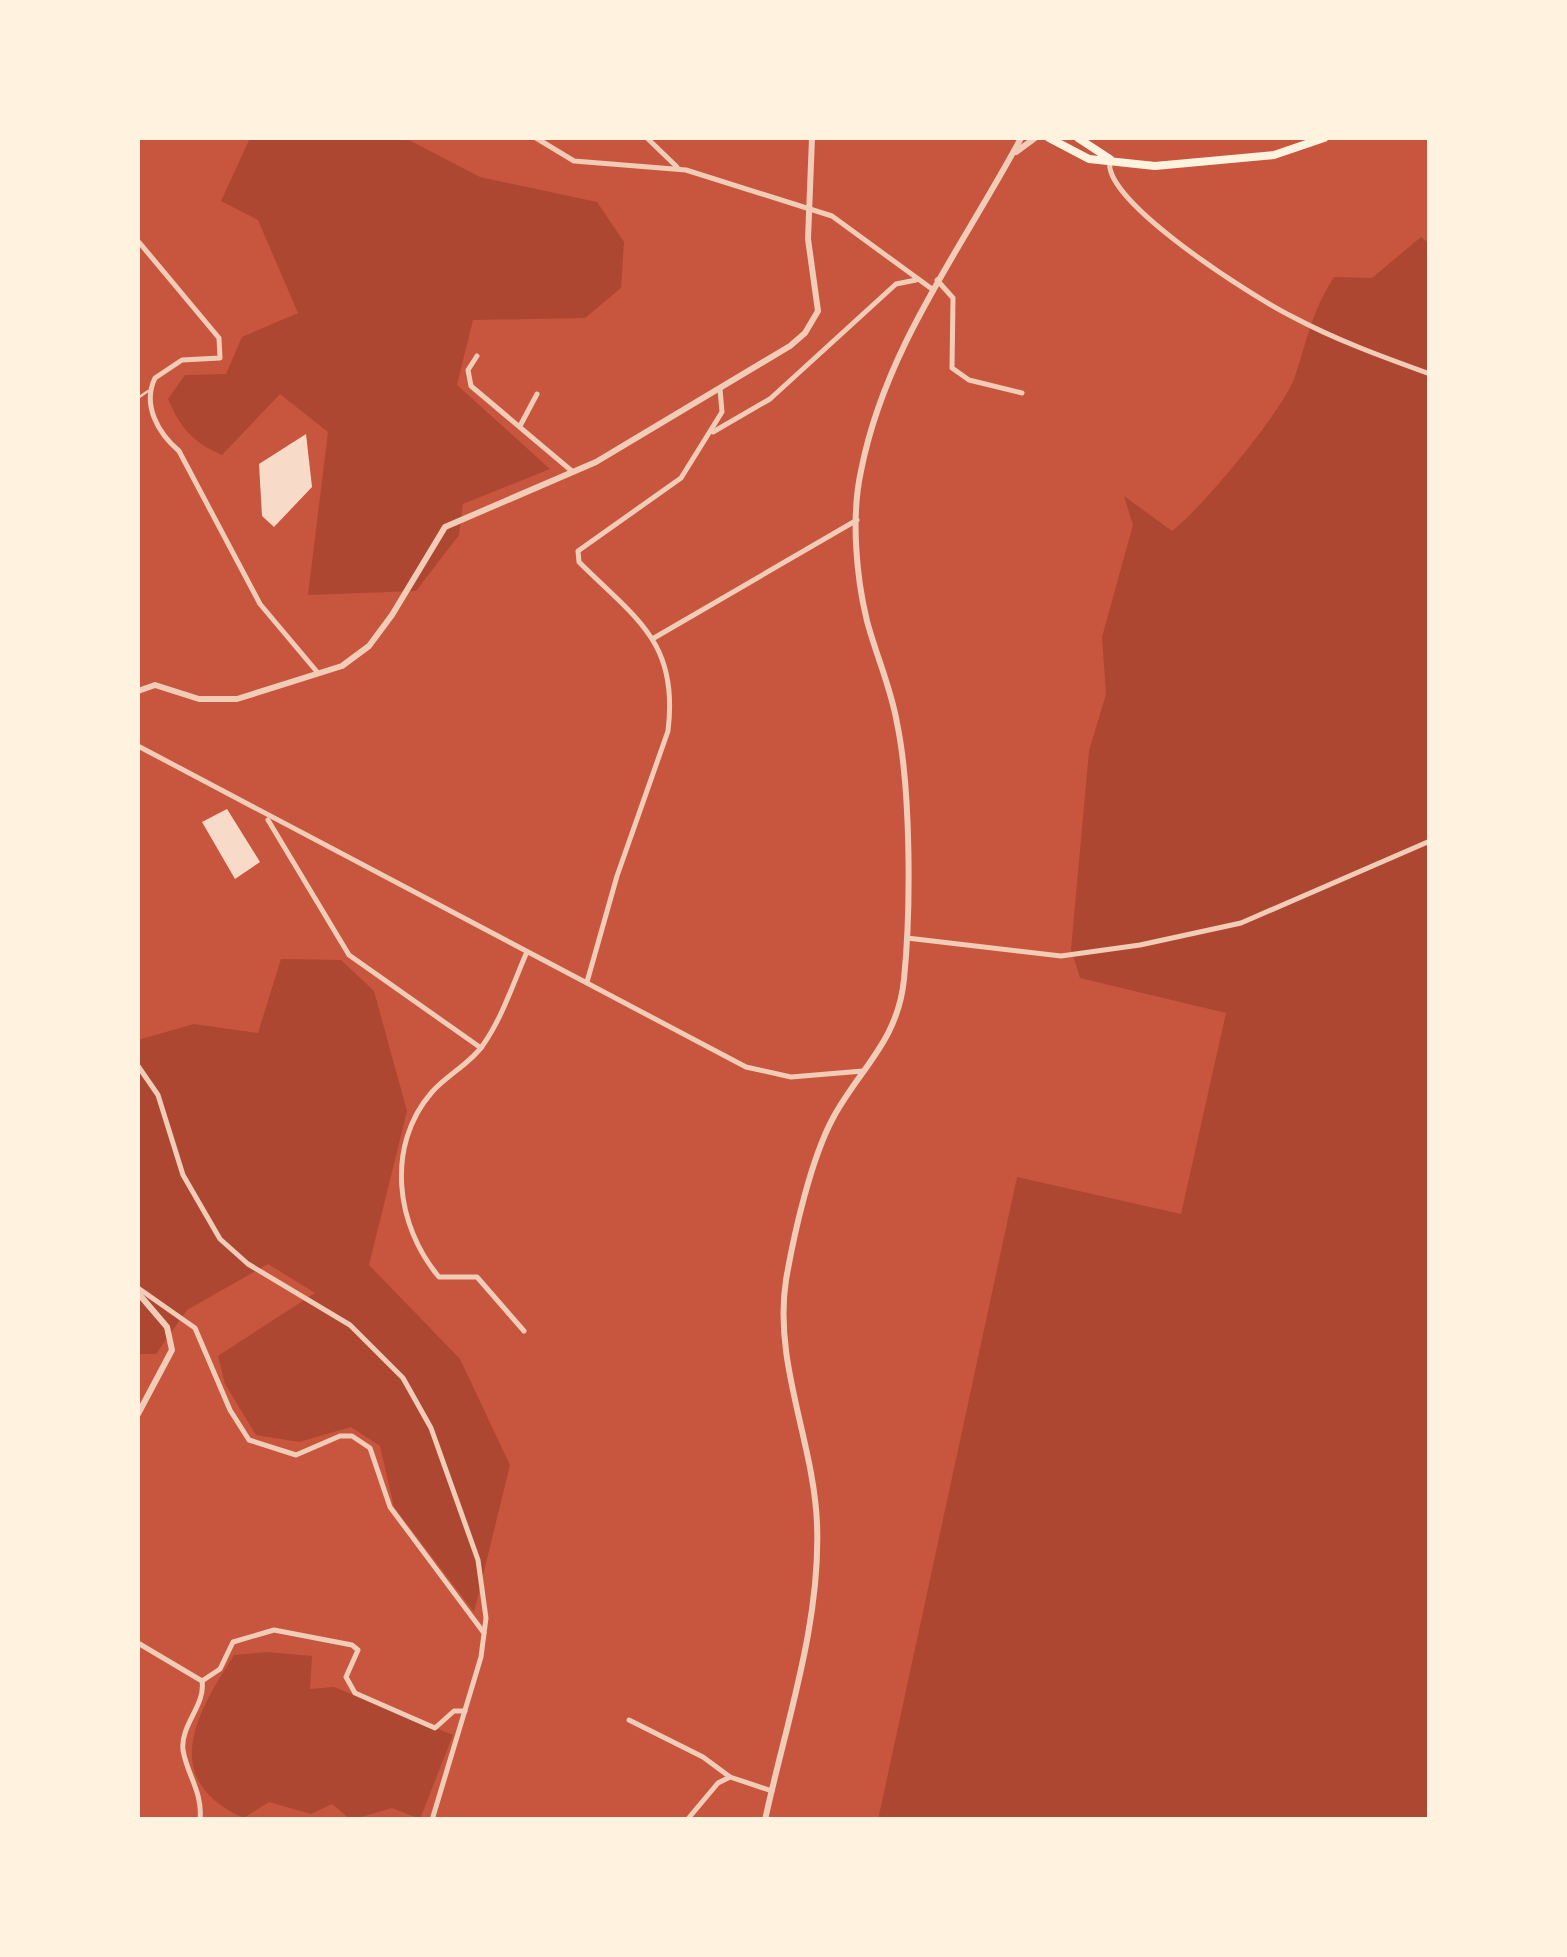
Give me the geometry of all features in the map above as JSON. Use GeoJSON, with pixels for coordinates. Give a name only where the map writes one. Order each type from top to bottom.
{"type":"FeatureCollection","features":[{"type":"Feature","properties":{"kind":"highway"},"geometry":{"type":"LineString","coordinates":[[1050,138],[1090,159],[1155,166],[1274,155],[1324,138]]}},
{"type":"Feature","properties":{"kind":"highway"},"geometry":{"type":"LineString","coordinates":[[1078,138],[1110,159]]}},
{"type":"Feature","properties":{"kind":"street"},"geometry":{"type":"LineString","coordinates":[[536,138],[574,161],[680,169],[809,210],[848,226],[932,289]]}},
{"type":"Feature","properties":{"kind":"street"},"geometry":{"type":"LineString","coordinates":[[646,138],[680,169]]}},
{"type":"Feature","properties":{"kind":"street"},"geometry":{"type":"LineString","coordinates":[[138,691],[155,685],[199,699],[237,698],[342,666],[369,646],[445,527],[573,472],[790,346],[812,323],[818,300],[810,260],[812,138]]}},
{"type":"Feature","properties":{"kind":"street"},"geometry":{"type":"LineString","coordinates":[[765,1820],[818,1579],[817,1518],[784,1333],[786,1277],[822,1141],[834,1115],[893,1030],[904,984],[903,762],[897,720],[866,616],[856,520],[861,470],[907,336],[1021,138]]}},
{"type":"Feature","properties":{"kind":"street"},"geometry":{"type":"LineString","coordinates":[[1011,156],[1036,138]]}},
{"type":"Feature","properties":{"kind":"street"},"geometry":{"type":"LineString","coordinates":[[1110,159],[1108,171],[1122,195],[1181,245],[1290,316],[1430,374]]}},
{"type":"Feature","properties":{"kind":"street"},"geometry":{"type":"LineString","coordinates":[[138,242],[219,338],[220,358],[182,360],[168,366],[149,390],[149,406],[260,604],[318,674]]}},
{"type":"Feature","properties":{"kind":"street"},"geometry":{"type":"LineString","coordinates":[[710,433],[770,399],[896,284],[916,280]]}},
{"type":"Feature","properties":{"kind":"street"},"geometry":{"type":"LineString","coordinates":[[937,280],[953,298],[952,368],[969,380],[1022,393]]}},
{"type":"Feature","properties":{"kind":"street"},"geometry":{"type":"LineString","coordinates":[[478,356],[468,370],[471,386],[573,472]]}},
{"type":"Feature","properties":{"kind":"street"},"geometry":{"type":"LineString","coordinates":[[587,982],[617,876],[668,731],[672,706],[662,648],[580,562],[578,551],[681,478],[722,412],[720,389]]}},
{"type":"Feature","properties":{"kind":"street"},"geometry":{"type":"LineString","coordinates":[[520,426],[537,394]]}},
{"type":"Feature","properties":{"kind":"street"},"geometry":{"type":"LineString","coordinates":[[654,638],[856,520]]}},
{"type":"Feature","properties":{"kind":"street"},"geometry":{"type":"LineString","coordinates":[[138,746],[526,954],[762,1073],[790,1077],[866,1072]]}},
{"type":"Feature","properties":{"kind":"street"},"geometry":{"type":"LineString","coordinates":[[267,817],[349,955],[482,1048]]}},
{"type":"Feature","properties":{"kind":"street"},"geometry":{"type":"LineString","coordinates":[[906,938],[1061,956],[1140,945],[1241,923],[1430,841]]}},
{"type":"Feature","properties":{"kind":"street"},"geometry":{"type":"LineString","coordinates":[[524,1330],[477,1277],[439,1277],[413,1242],[404,1219],[402,1169],[418,1113],[430,1094],[482,1048],[526,954]]}},
{"type":"Feature","properties":{"kind":"street"},"geometry":{"type":"LineString","coordinates":[[138,1066],[158,1096],[182,1175],[220,1240],[248,1264],[350,1324],[403,1378],[431,1428],[478,1560],[484,1632],[432,1820]]}},
{"type":"Feature","properties":{"kind":"street"},"geometry":{"type":"LineString","coordinates":[[138,1290],[195,1328],[220,1390],[249,1440],[296,1455],[340,1436],[352,1436],[370,1448],[390,1506],[484,1632]]}},
{"type":"Feature","properties":{"kind":"street"},"geometry":{"type":"LineString","coordinates":[[138,1290],[168,1327],[172,1350],[138,1414]]}},
{"type":"Feature","properties":{"kind":"street"},"geometry":{"type":"LineString","coordinates":[[202,1682],[220,1669],[233,1642],[274,1630],[352,1646],[358,1650],[346,1678],[355,1693],[435,1728],[454,1711],[465,1711]]}},
{"type":"Feature","properties":{"kind":"street"},"geometry":{"type":"LineString","coordinates":[[138,1643],[202,1682],[204,1692],[186,1730],[184,1750],[202,1805],[200,1820]]}},
{"type":"Feature","properties":{"kind":"street"},"geometry":{"type":"LineString","coordinates":[[629,1720],[704,1757],[730,1778],[772,1790]]}},
{"type":"Feature","properties":{"kind":"street"},"geometry":{"type":"LineString","coordinates":[[686,1820],[718,1783],[730,1778]]}},
{"type":"Feature","properties":{"kind":"lane"},"geometry":{"type":"LineString","coordinates":[[138,398],[149,390]]}},
{"type":"Feature","properties":{"kind":"shaded area"},"geometry":{"type":"Polygon","coordinates":[[[250,138],[405,138],[480,177],[597,202],[624,242],[621,288],[585,318],[473,320],[457,385],[550,469],[463,504],[459,535],[416,591],[308,595],[328,432],[280,394],[222,455],[188,433],[168,399],[185,375],[226,374],[242,337],[298,313],[258,220],[221,201],[250,138]]]}},
{"type":"Feature","properties":{"kind":"shaded area"},"geometry":{"type":"Polygon","coordinates":[[[1421,237],[1430,244],[1429,1819],[878,1820],[1017,1177],[1181,1214],[1226,1013],[1080,978],[1071,949],[1089,751],[1106,694],[1102,637],[1133,525],[1124,496],[1172,531],[1202,502],[1274,414],[1294,379],[1314,315],[1334,277],[1372,278],[1421,237]]]}},
{"type":"Feature","properties":{"kind":"shaded area"},"geometry":{"type":"Polygon","coordinates":[[[281,959],[341,960],[374,991],[407,1111],[369,1265],[460,1359],[510,1465],[474,1612],[394,1507],[380,1446],[351,1427],[299,1442],[256,1435],[225,1384],[218,1356],[315,1293],[268,1264],[187,1310],[156,1354],[138,1354],[138,1040],[194,1024],[258,1033],[281,959]]]}},
{"type":"Feature","properties":{"kind":"shaded area"},"geometry":{"type":"Polygon","coordinates":[[[267,1652],[312,1656],[310,1689],[334,1687],[453,1735],[420,1819],[392,1808],[351,1820],[332,1804],[311,1814],[269,1802],[244,1818],[217,1803],[201,1785],[193,1765],[198,1722],[234,1655],[267,1652]]]}},
{"type":"Feature","properties":{"kind":"building"},"geometry":{"type":"Polygon","coordinates":[[[306,434],[312,487],[274,527],[262,516],[259,464],[306,434]]]}},
{"type":"Feature","properties":{"kind":"building"},"geometry":{"type":"Polygon","coordinates":[[[227,809],[260,862],[235,879],[202,822],[227,809]]]}}]}
